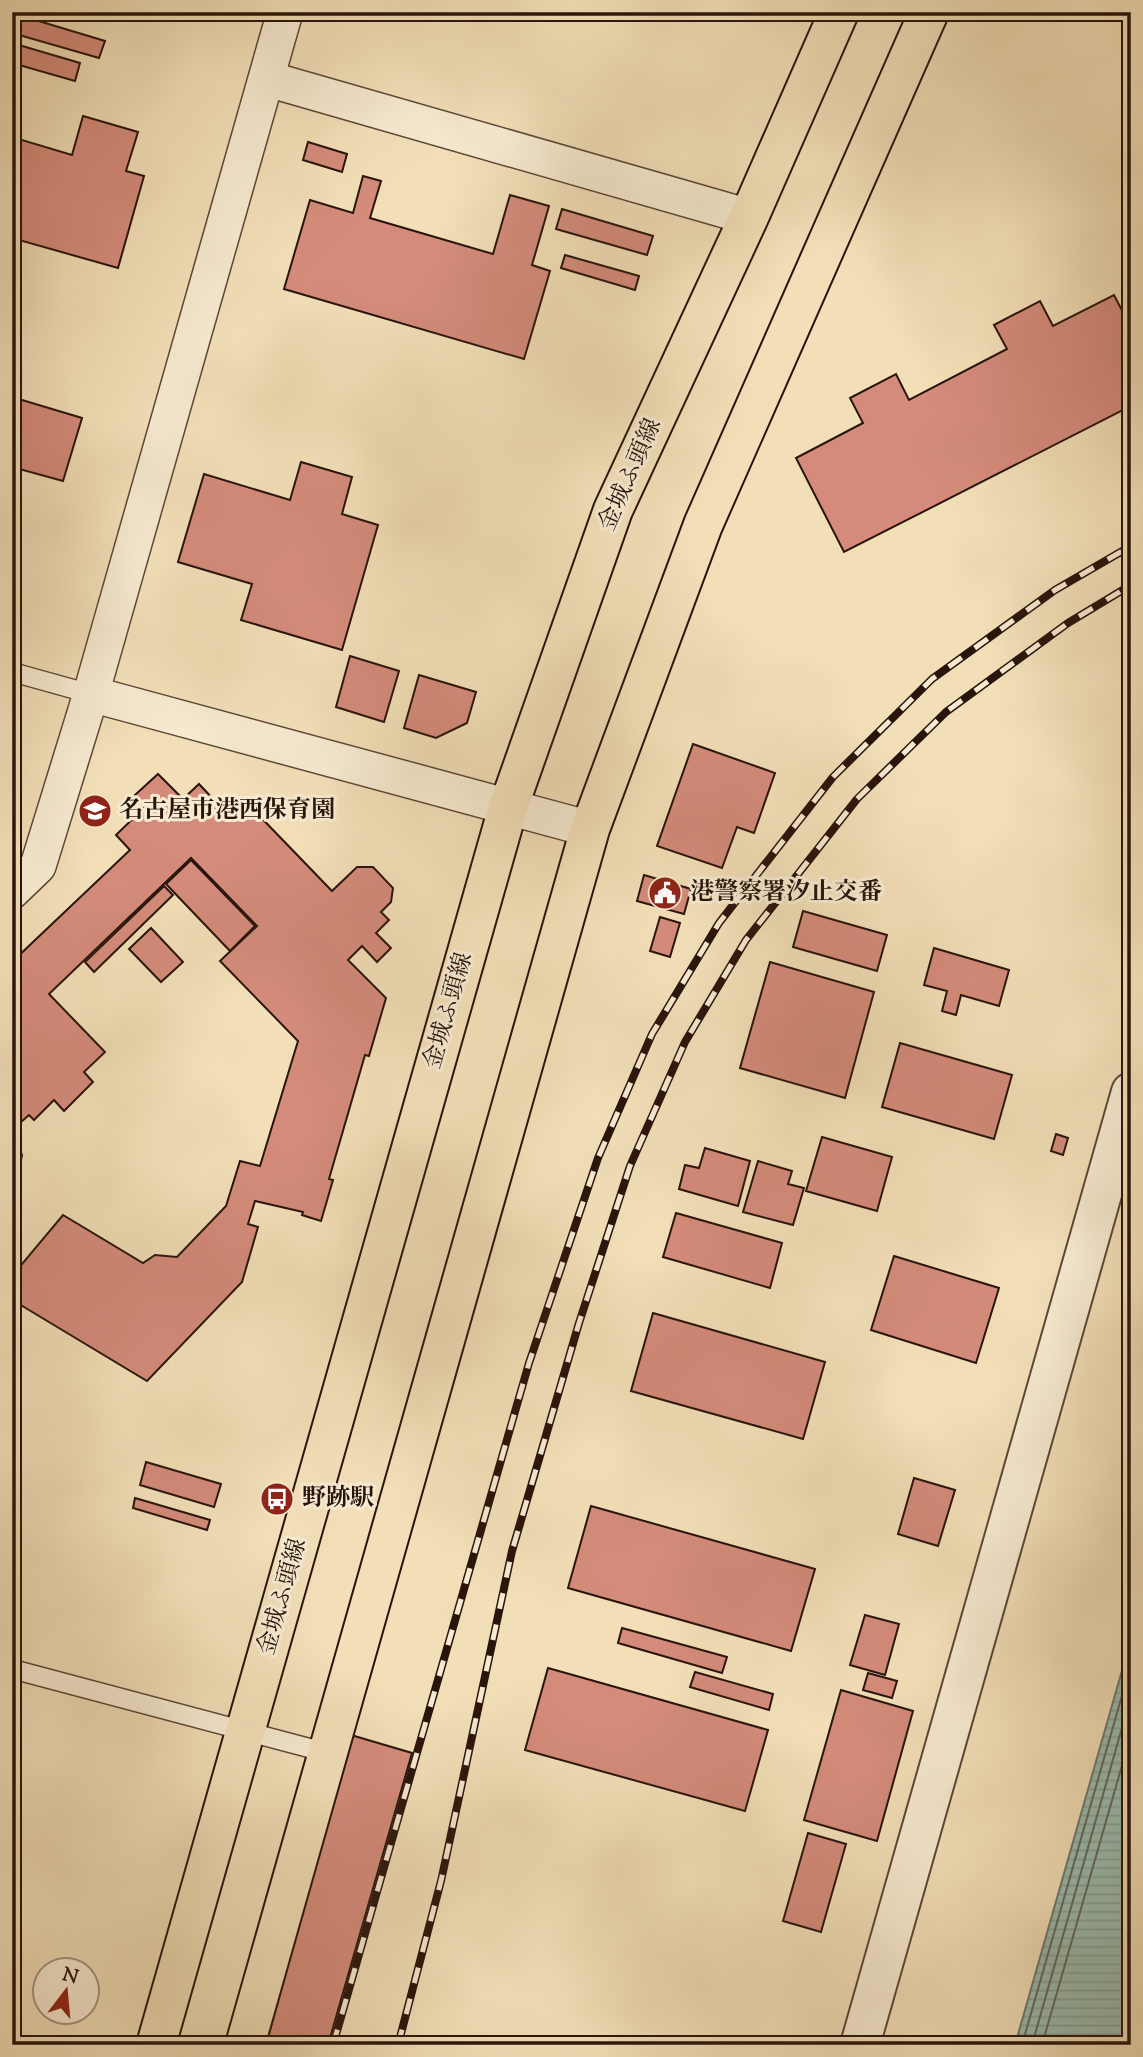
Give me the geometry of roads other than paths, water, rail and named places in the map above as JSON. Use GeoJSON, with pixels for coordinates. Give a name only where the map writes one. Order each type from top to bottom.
{"type":"FeatureCollection","features":[{"type":"Feature","properties":{"kind":"main road","name":"金城ふ頭線"},"geometry":{"type":"LineString","coordinates":[[156,2045],[508,808],[613,510],[749,217],[839,12]]}},
{"type":"Feature","properties":{"kind":"main road"},"geometry":{"type":"LineString","coordinates":[[244,2045],[590,829],[703,525],[929,12]]}},
{"type":"Feature","properties":{"kind":"street"},"geometry":{"type":"LineString","coordinates":[[12,891],[38,866],[268,79],[285,12]]}},
{"type":"Feature","properties":{"kind":"street"},"geometry":{"type":"LineString","coordinates":[[268,79],[749,217]]}},
{"type":"Feature","properties":{"kind":"street"},"geometry":{"type":"LineString","coordinates":[[90,694],[590,829]]}},
{"type":"Feature","properties":{"kind":"street"},"geometry":{"type":"LineString","coordinates":[[860,2045],[1131,1092]]}},
{"type":"Feature","properties":{"kind":"lane"},"geometry":{"type":"LineString","coordinates":[[12,672],[90,694]]}},
{"type":"Feature","properties":{"kind":"lane"},"geometry":{"type":"LineString","coordinates":[[12,1669],[328,1753]]}},
{"type":"Feature","properties":{"kind":"water"},"geometry":{"type":"Polygon","coordinates":[[[1131,1639],[1131,2045],[1015,2045],[1131,1639]]]}},
{"type":"Feature","properties":{"kind":"railway"},"geometry":{"type":"LineString","coordinates":[[333,2045],[529,1363],[598,1158],[652,1034],[719,923],[833,777],[932,679],[1055,590],[1131,546]]}},
{"type":"Feature","properties":{"kind":"railway"},"geometry":{"type":"LineString","coordinates":[[398,2045],[441,1881],[512,1551],[579,1323],[630,1166],[685,1042],[746,940],[857,799],[946,712],[1068,623],[1131,585]]}},
{"type":"Feature","properties":{"kind":"place","name":"名古屋市港西保育園"},"geometry":{"type":"Point","coordinates":[95,811]}},
{"type":"Feature","properties":{"kind":"place","name":"港警察署汐止交番"},"geometry":{"type":"Point","coordinates":[665,893]}},
{"type":"Feature","properties":{"kind":"place","name":"野跡駅"},"geometry":{"type":"Point","coordinates":[277,1499]}}]}
